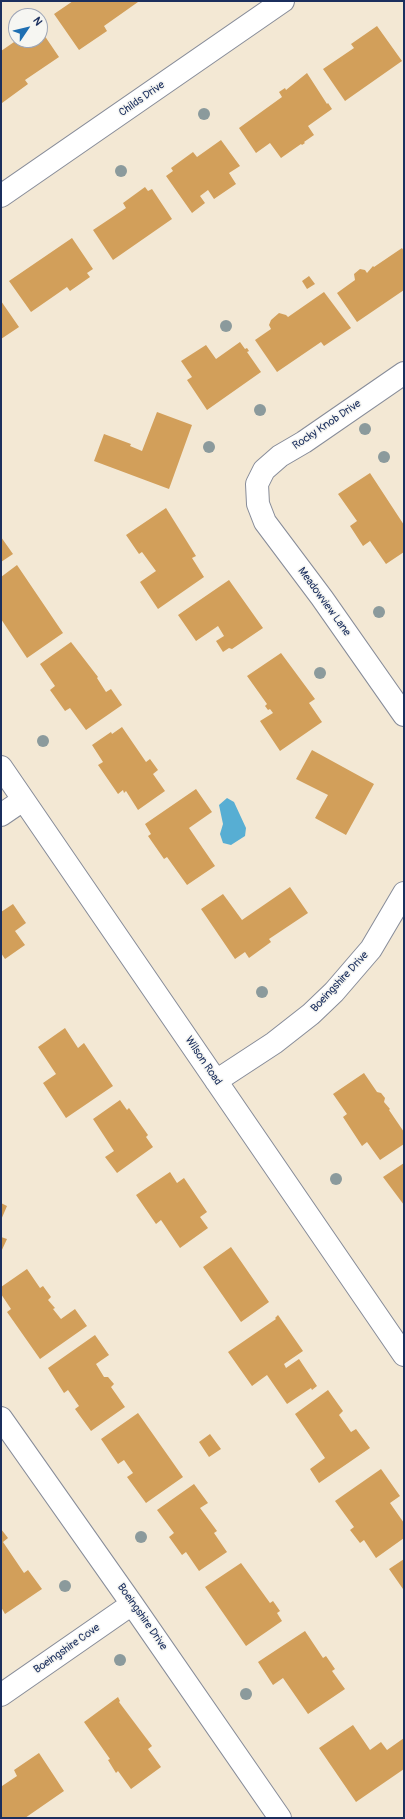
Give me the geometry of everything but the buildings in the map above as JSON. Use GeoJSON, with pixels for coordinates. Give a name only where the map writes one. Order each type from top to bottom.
{"type":"FeatureCollection","features":[{"type":"Feature","properties":{"kind":"street","name":"Childs Drive"},"geometry":{"type":"LineString","coordinates":[[1,196],[283,1]]}},
{"type":"Feature","properties":{"kind":"street","name":"Rocky Knob Drive"},"geometry":{"type":"LineString","coordinates":[[257,484],[264,470],[280,456],[304,442],[404,373]]}},
{"type":"Feature","properties":{"kind":"street","name":"Meadowview Lane"},"geometry":{"type":"LineString","coordinates":[[257,484],[258,504],[265,522],[322,598],[404,715]]}},
{"type":"Feature","properties":{"kind":"street","name":"Wilson Road"},"geometry":{"type":"LineString","coordinates":[[1,768],[404,1355]]}},
{"type":"Feature","properties":{"kind":"street"},"geometry":{"type":"LineString","coordinates":[[1,815],[23,800]]}},
{"type":"Feature","properties":{"kind":"street","name":"Boeingshire Drive"},"geometry":{"type":"LineString","coordinates":[[216,1081],[274,1043],[311,1014],[334,992],[371,948],[404,893]]}},
{"type":"Feature","properties":{"kind":"street","name":"Boeingshire Drive"},"geometry":{"type":"LineString","coordinates":[[1,1418],[280,1818]]}},
{"type":"Feature","properties":{"kind":"street","name":"Boeingshire Cove"},"geometry":{"type":"LineString","coordinates":[[1,1695],[132,1604]]}},
{"type":"Feature","properties":{"kind":"water"},"geometry":{"type":"Polygon","coordinates":[[[227,798],[234,802],[246,828],[245,836],[231,845],[223,843],[220,834],[223,824],[219,805],[227,798]]]}}]}
